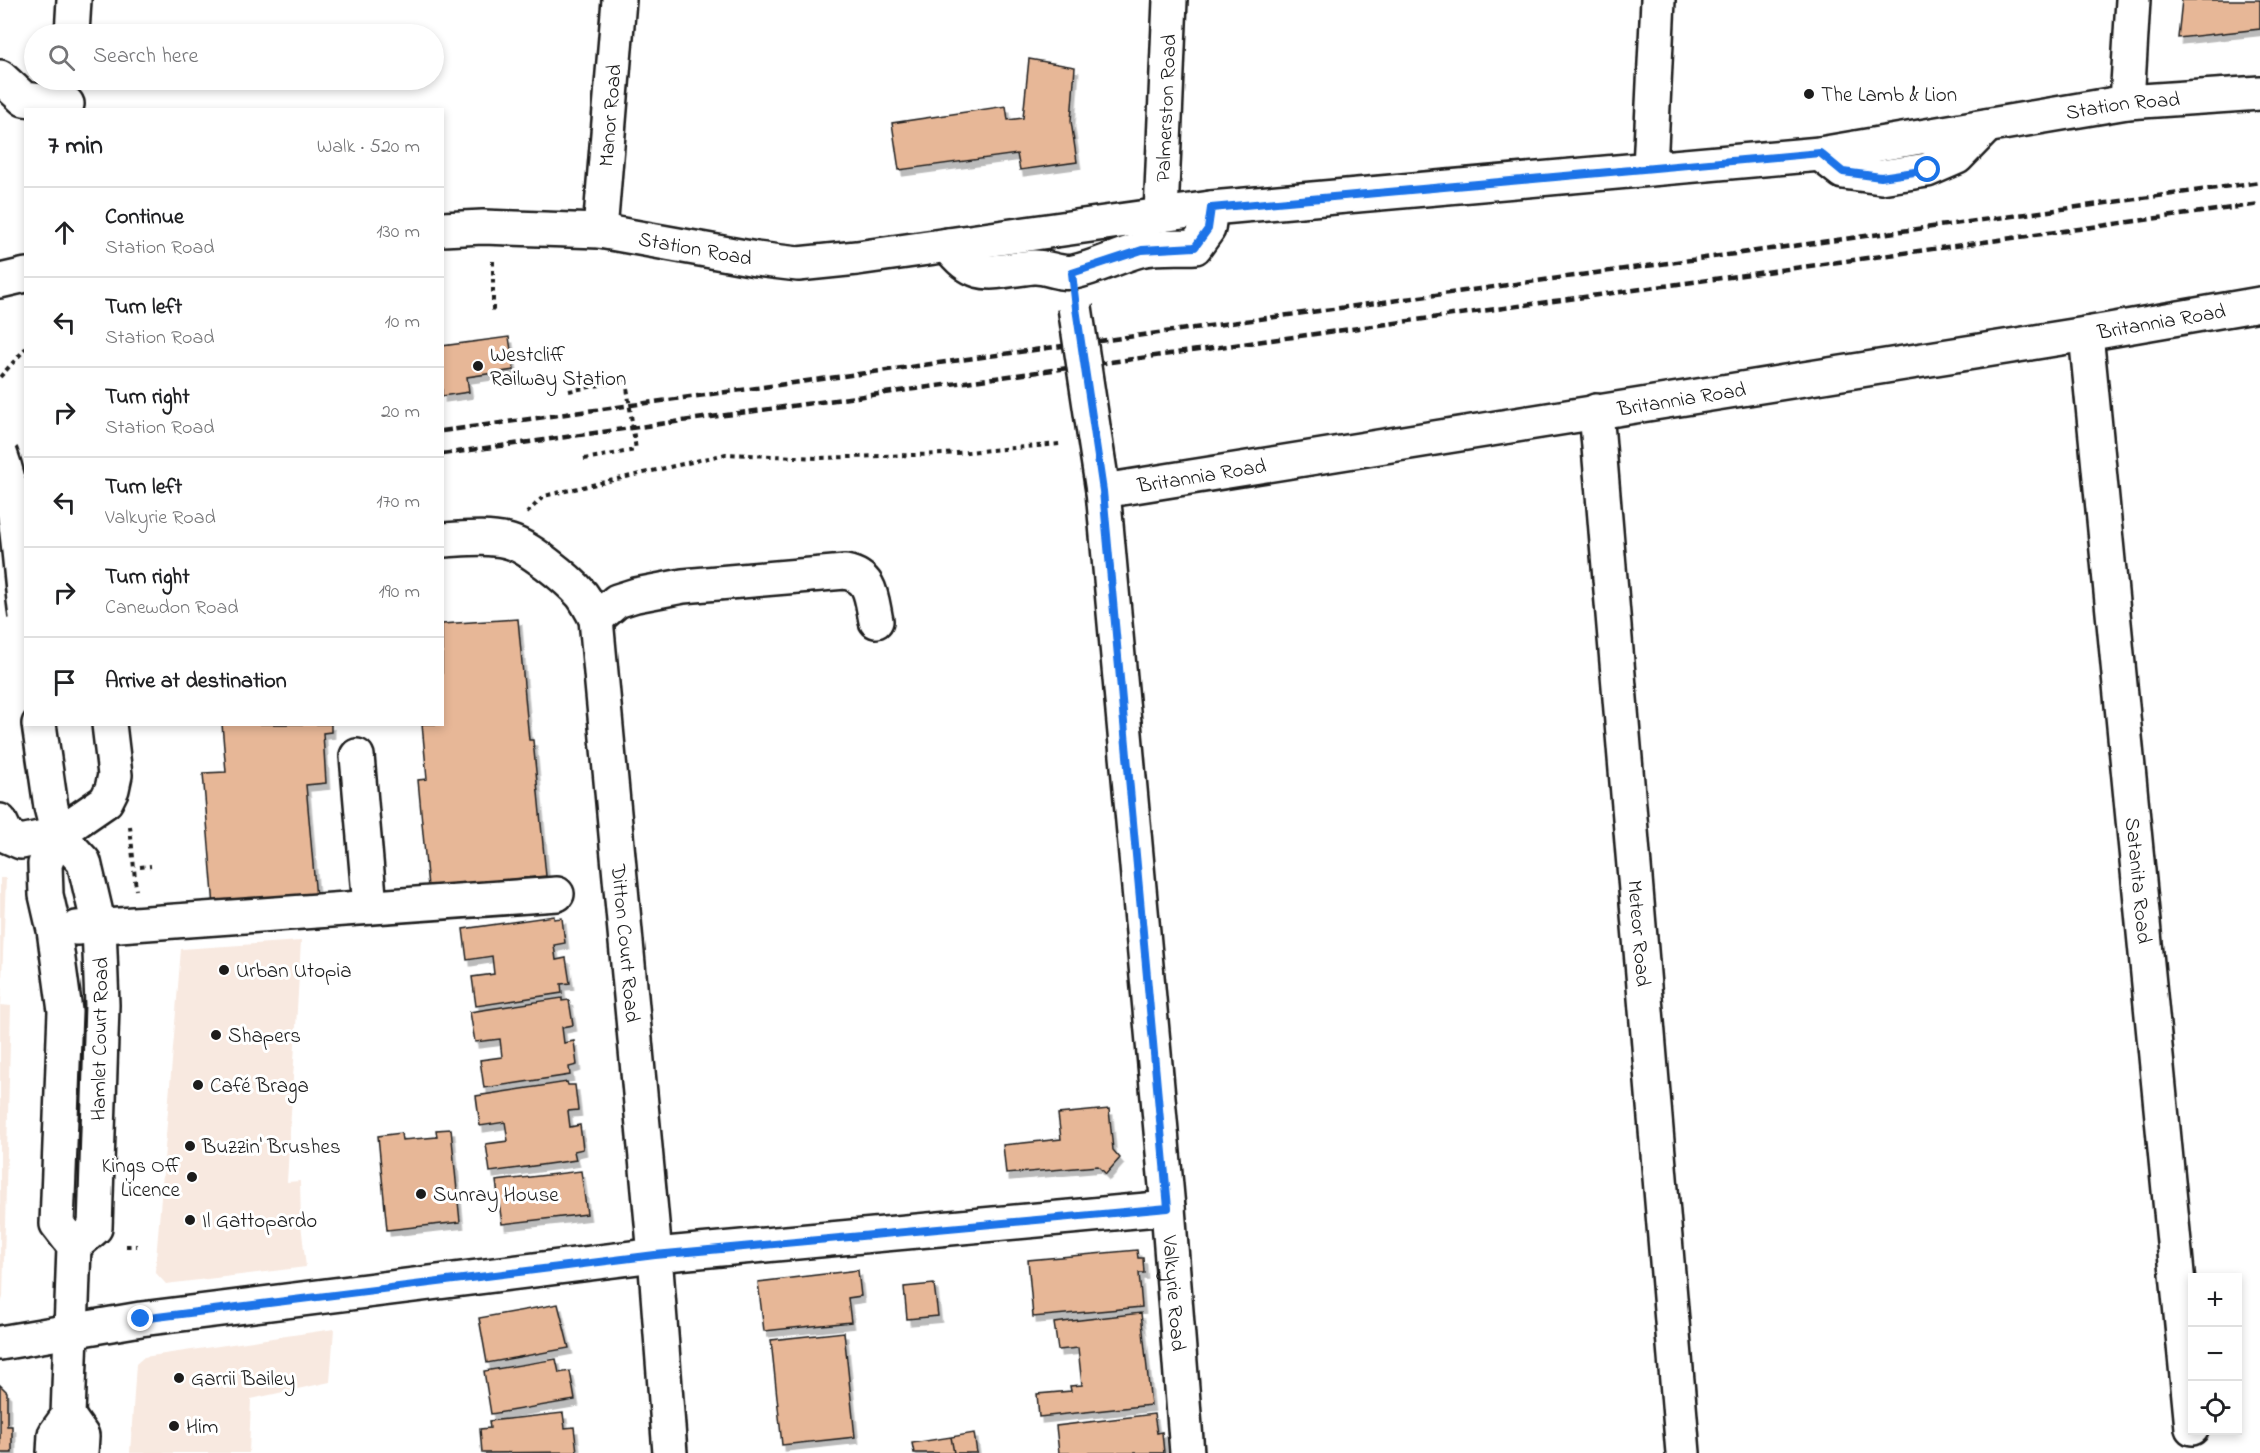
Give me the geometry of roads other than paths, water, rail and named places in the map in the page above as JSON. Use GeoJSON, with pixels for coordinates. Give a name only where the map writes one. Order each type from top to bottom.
{"type":"FeatureCollection","features":[{"type":"Feature","properties":{"kind":"street"},"geometry":{"type":"LineString","coordinates":[[73,24],[74,0]]}},
{"type":"Feature","properties":{"kind":"street","name":"Manor Road"},"geometry":{"type":"LineString","coordinates":[[600,231],[619,0]]}},
{"type":"Feature","properties":{"kind":"street","name":"Palmerston Road"},"geometry":{"type":"LineString","coordinates":[[1161,214],[1170,0]]}},
{"type":"Feature","properties":{"kind":"street"},"geometry":{"type":"LineString","coordinates":[[1650,168],[1658,0]]}},
{"type":"Feature","properties":{"kind":"street"},"geometry":{"type":"LineString","coordinates":[[2127,102],[2133,0]]}},
{"type":"Feature","properties":{"kind":"street"},"geometry":{"type":"LineString","coordinates":[[0,76],[24,99],[67,98]]}},
{"type":"Feature","properties":{"kind":"street","name":"Station Road"},"geometry":{"type":"LineString","coordinates":[[444,229],[493,227],[600,231],[745,258],[798,264],[1211,208],[1820,153],[2127,102],[2260,93]]}},
{"type":"Feature","properties":{"kind":"street"},"geometry":{"type":"LineString","coordinates":[[948,245],[959,261],[982,272],[1010,271],[1036,266],[1056,272],[1072,273],[1142,250],[1195,247],[1208,229],[1211,208]]}},
{"type":"Feature","properties":{"kind":"street","name":"Valkyrie Road"},"geometry":{"type":"LineString","coordinates":[[1072,273],[1103,491],[1168,1208],[1187,1453]]}},
{"type":"Feature","properties":{"kind":"street"},"geometry":{"type":"LineString","coordinates":[[0,281],[24,275]]}},
{"type":"Feature","properties":{"kind":"street","name":"Britannia Road"},"geometry":{"type":"LineString","coordinates":[[1103,491],[2086,334],[2260,304]]}},
{"type":"Feature","properties":{"kind":"street","name":"Satanita Road"},"geometry":{"type":"LineString","coordinates":[[2086,334],[2188,1381]]}},
{"type":"Feature","properties":{"kind":"street","name":"Meteor Road"},"geometry":{"type":"LineString","coordinates":[[1596,411],[1683,1453]]}},
{"type":"Feature","properties":{"kind":"street"},"geometry":{"type":"LineString","coordinates":[[0,453],[12,508],[24,601]]}},
{"type":"Feature","properties":{"kind":"street","name":"Ditton Court Road"},"geometry":{"type":"LineString","coordinates":[[444,540],[475,538],[509,541],[528,551],[569,582],[583,597],[597,619],[655,1255],[670,1453]]}},
{"type":"Feature","properties":{"kind":"street"},"geometry":{"type":"LineString","coordinates":[[597,619],[617,601],[683,586],[845,572],[856,574],[865,580],[876,621]]}},
{"type":"Feature","properties":{"kind":"street"},"geometry":{"type":"LineString","coordinates":[[39,726],[55,820]]}},
{"type":"Feature","properties":{"kind":"street"},"geometry":{"type":"LineString","coordinates":[[0,821],[7,836],[21,842],[55,820],[106,801],[112,789],[114,775],[109,726]]}},
{"type":"Feature","properties":{"kind":"street"},"geometry":{"type":"LineString","coordinates":[[357,756],[370,907]]}},
{"type":"Feature","properties":{"kind":"street","name":"Hamlet Court Road"},"geometry":{"type":"LineString","coordinates":[[55,820],[84,862],[99,926],[102,1005],[94,1228],[74,1246],[57,1224],[65,1011],[54,930],[46,895],[45,864],[55,820]]}},
{"type":"Feature","properties":{"kind":"street"},"geometry":{"type":"LineString","coordinates":[[54,930],[557,894]]}},
{"type":"Feature","properties":{"kind":"street"},"geometry":{"type":"LineString","coordinates":[[0,1343],[141,1319],[655,1255],[1168,1208]]}},
{"type":"Feature","properties":{"kind":"street"},"geometry":{"type":"LineString","coordinates":[[54,1453],[55,1434],[68,1416],[74,1246]]}},
{"type":"Feature","properties":{"kind":"street"},"geometry":{"type":"LineString","coordinates":[[68,1416],[82,1436],[81,1453]]}},
{"type":"Feature","properties":{"kind":"street","name":"Satanita Road"},"geometry":{"type":"LineString","coordinates":[[2194,1435],[2195,1453]]}},
{"type":"Feature","properties":{"kind":"railway"},"geometry":{"type":"LineString","coordinates":[[444,431],[2260,182]]}},
{"type":"Feature","properties":{"kind":"railway"},"geometry":{"type":"LineString","coordinates":[[444,454],[2260,204]]}},
{"type":"Feature","properties":{"kind":"railway"},"geometry":{"type":"LineString","coordinates":[[0,494],[24,491]]}},
{"type":"Feature","properties":{"kind":"railway"},"geometry":{"type":"LineString","coordinates":[[0,511],[24,507]]}},
{"type":"Feature","properties":{"kind":"place","name":"The Lamb & Lion"},"geometry":{"type":"Point","coordinates":[1809,94]}},
{"type":"Feature","properties":{"kind":"place","name":"Westcliff Railway Station"},"geometry":{"type":"Point","coordinates":[478,366]}},
{"type":"Feature","properties":{"kind":"place","name":"Urban Utopia"},"geometry":{"type":"Point","coordinates":[224,970]}},
{"type":"Feature","properties":{"kind":"place","name":"Shapers"},"geometry":{"type":"Point","coordinates":[216,1035]}},
{"type":"Feature","properties":{"kind":"place","name":"Café Braga"},"geometry":{"type":"Point","coordinates":[198,1085]}},
{"type":"Feature","properties":{"kind":"place","name":"Buzzin' Brushes"},"geometry":{"type":"Point","coordinates":[190,1146]}},
{"type":"Feature","properties":{"kind":"place","name":"Kings Off Licence"},"geometry":{"type":"Point","coordinates":[192,1177]}},
{"type":"Feature","properties":{"kind":"place","name":"Sunray House"},"geometry":{"type":"Point","coordinates":[421,1194]}},
{"type":"Feature","properties":{"kind":"place","name":"Il Gattopardo"},"geometry":{"type":"Point","coordinates":[190,1220]}},
{"type":"Feature","properties":{"kind":"place","name":"Garrii Bailey"},"geometry":{"type":"Point","coordinates":[179,1378]}},
{"type":"Feature","properties":{"kind":"place","name":"Him"},"geometry":{"type":"Point","coordinates":[174,1426]}}]}
